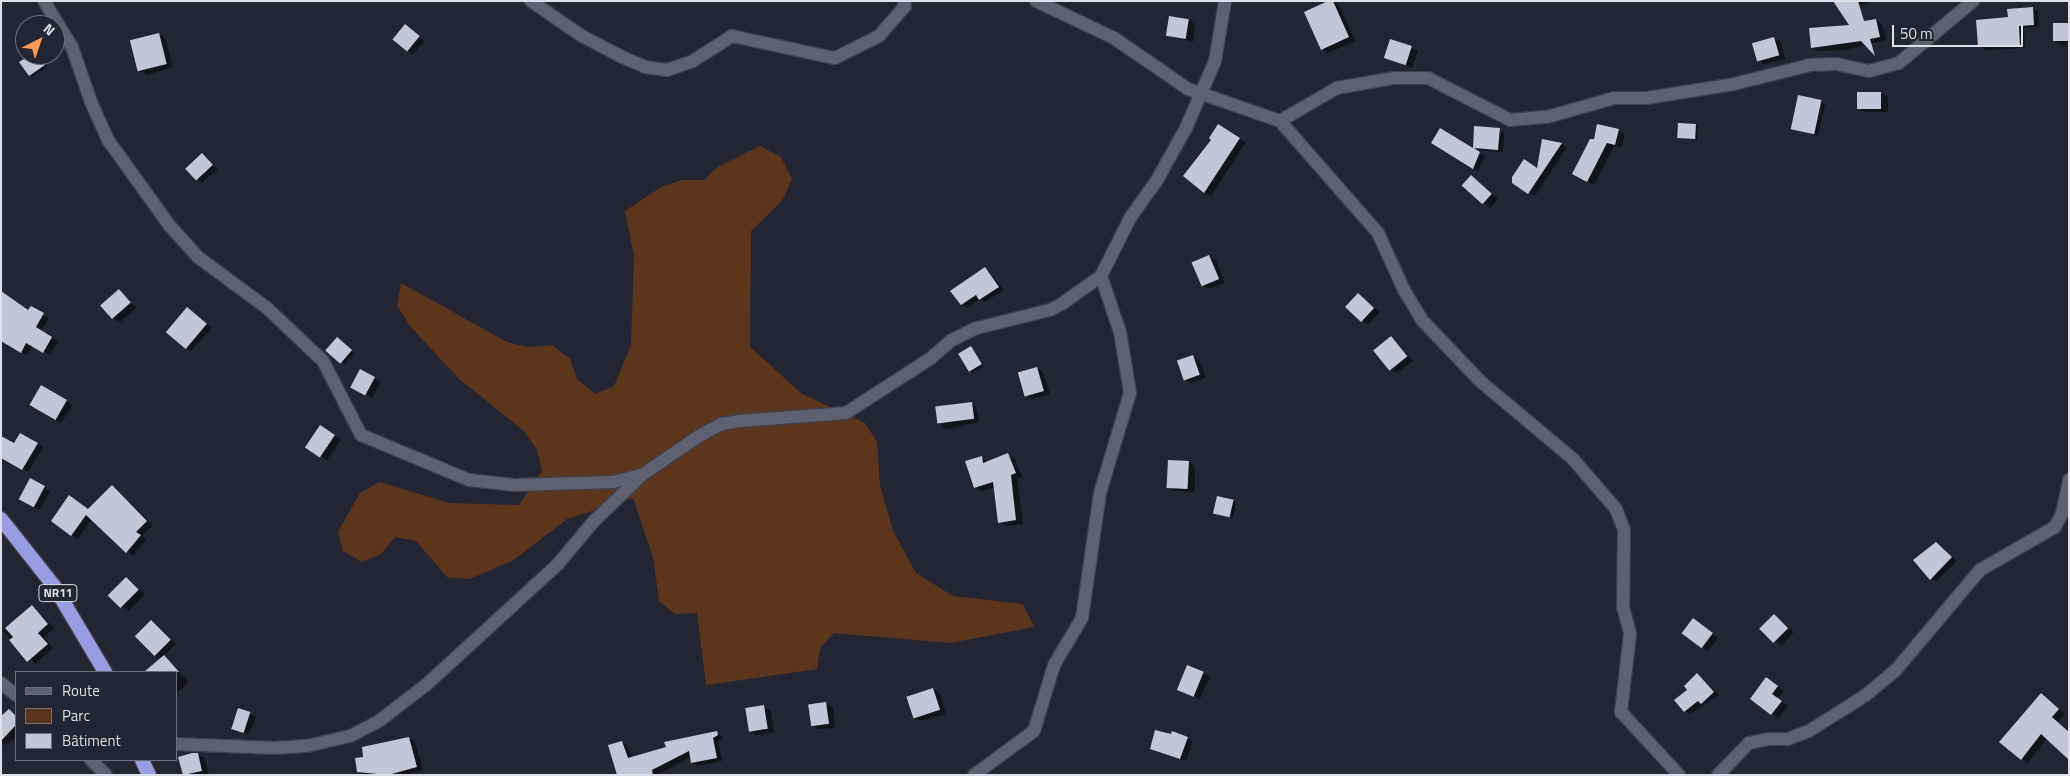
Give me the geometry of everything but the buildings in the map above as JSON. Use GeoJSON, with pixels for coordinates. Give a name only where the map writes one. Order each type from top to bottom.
{"type":"FeatureCollection","features":[{"type":"Feature","properties":{"kind":"highway","name":"NR11"},"geometry":{"type":"LineString","coordinates":[[1,519],[54,586],[104,671]]}},
{"type":"Feature","properties":{"kind":"highway"},"geometry":{"type":"LineString","coordinates":[[142,761],[149,775]]}},
{"type":"Feature","properties":{"kind":"street"},"geometry":{"type":"LineString","coordinates":[[44,1],[72,47],[91,102],[108,140],[169,225],[198,257],[267,308],[323,361],[361,435],[469,480],[515,486],[614,482],[642,475]]}},
{"type":"Feature","properties":{"kind":"street"},"geometry":{"type":"LineString","coordinates":[[531,1],[582,36],[622,57],[645,67],[667,70],[693,62],[732,36],[835,58],[879,36],[905,6],[904,1]]}},
{"type":"Feature","properties":{"kind":"street"},"geometry":{"type":"LineString","coordinates":[[1036,1],[1114,38],[1155,68],[1202,94],[1280,121],[1362,210],[1378,232],[1404,290],[1422,320],[1480,381],[1573,459],[1616,509],[1624,530],[1623,607],[1630,634],[1621,712],[1679,775]]}},
{"type":"Feature","properties":{"kind":"street"},"geometry":{"type":"LineString","coordinates":[[178,744],[276,748],[307,746],[350,736],[379,721],[426,685],[539,582],[572,549],[594,522],[642,475],[670,454],[722,424],[781,415],[813,417],[846,413],[932,358],[952,340],[977,328],[1050,310],[1101,276],[1130,218],[1171,156],[1202,94],[1215,61],[1225,1]]}},
{"type":"Feature","properties":{"kind":"street"},"geometry":{"type":"LineString","coordinates":[[1280,121],[1337,88],[1394,78],[1428,78],[1510,120],[1546,117],[1614,98],[1648,98],[1734,84],[1810,65],[1836,64],[1868,71],[1899,63],[1973,1]]}},
{"type":"Feature","properties":{"kind":"street"},"geometry":{"type":"LineString","coordinates":[[974,775],[1034,730],[1054,665],[1082,618],[1100,493],[1125,419],[1130,393],[1120,332],[1101,276]]}},
{"type":"Feature","properties":{"kind":"street"},"geometry":{"type":"LineString","coordinates":[[1718,775],[1749,743],[1768,738],[1788,739],[1809,731],[1866,696],[1895,671],[1980,570],[2055,527],[2062,514],[2069,480]]}},
{"type":"Feature","properties":{"kind":"street"},"geometry":{"type":"LineString","coordinates":[[1,683],[15,694]]}},
{"type":"Feature","properties":{"kind":"street"},"geometry":{"type":"LineString","coordinates":[[91,761],[106,775]]}},
{"type":"Feature","properties":{"kind":"green space"},"geometry":{"type":"Polygon","coordinates":[[[760,146],[781,157],[792,179],[782,201],[751,231],[750,347],[802,394],[865,423],[877,442],[880,485],[893,531],[916,573],[953,596],[1023,604],[1034,627],[951,643],[834,633],[820,648],[817,669],[706,685],[697,613],[675,614],[659,601],[653,557],[633,498],[567,519],[512,561],[469,579],[447,577],[416,541],[395,537],[381,554],[362,562],[343,551],[338,532],[360,493],[380,482],[449,503],[519,505],[542,471],[537,450],[524,431],[458,378],[409,325],[397,305],[401,283],[507,342],[527,347],[552,345],[570,359],[577,379],[595,394],[614,386],[631,345],[634,256],[625,211],[661,187],[682,180],[704,180],[719,166],[760,146]]]}}]}
